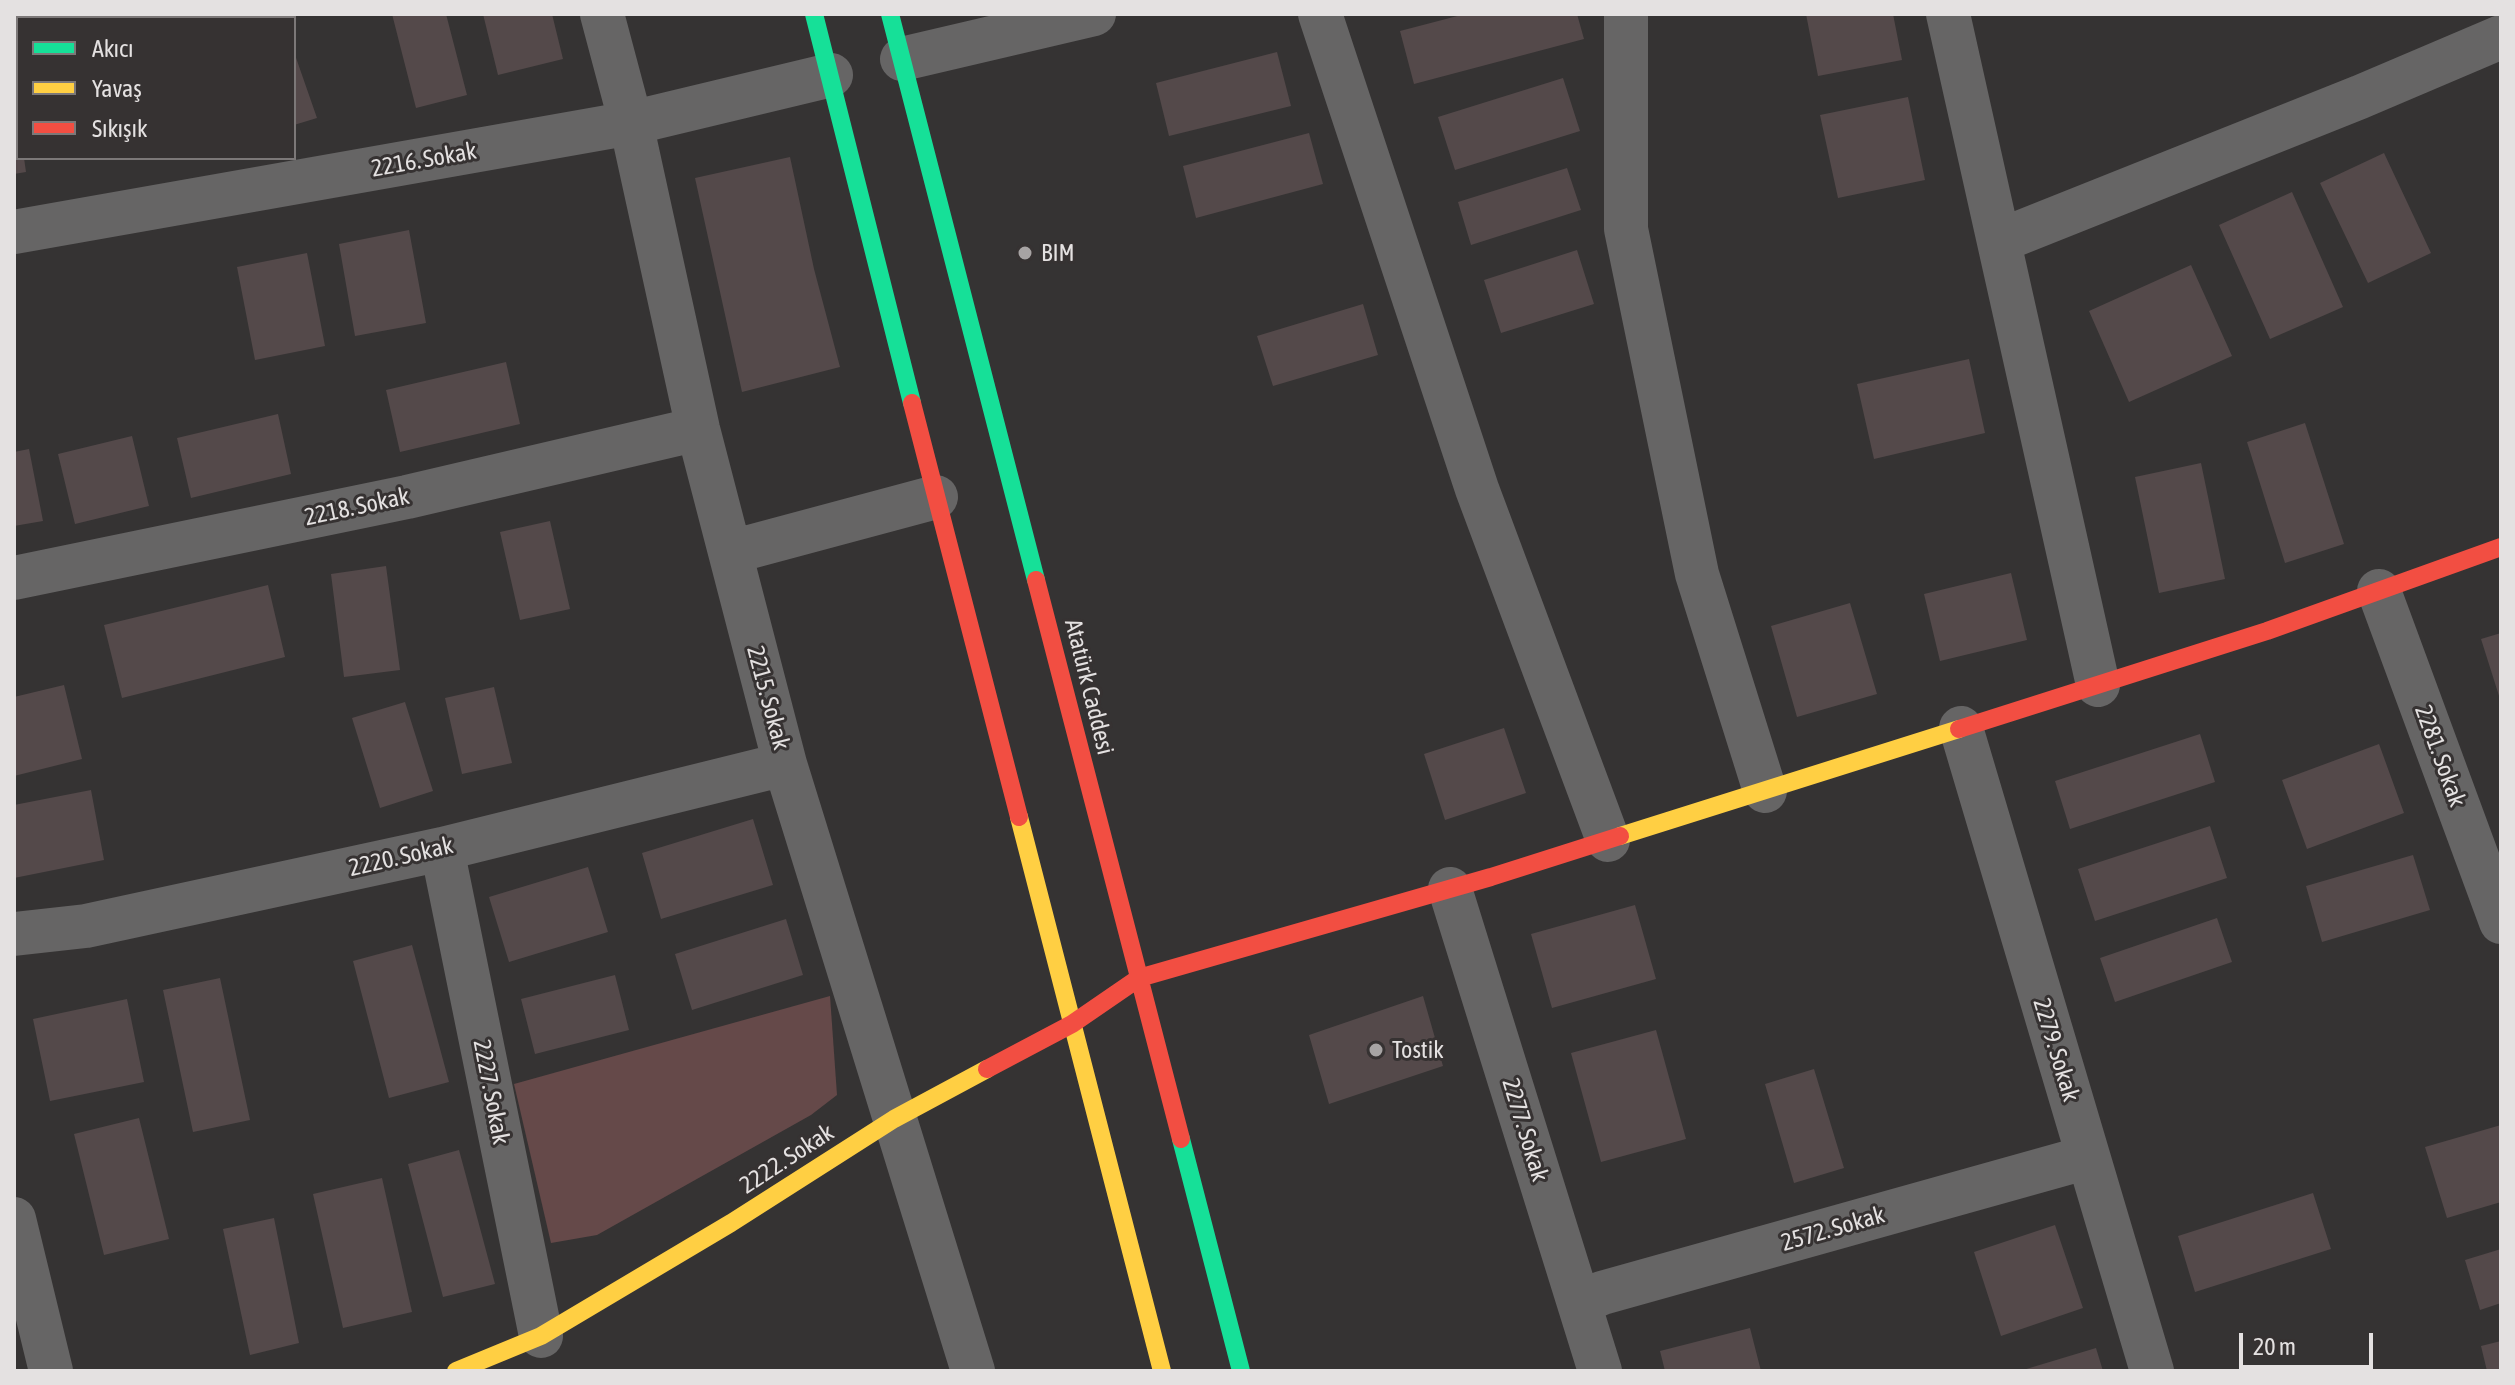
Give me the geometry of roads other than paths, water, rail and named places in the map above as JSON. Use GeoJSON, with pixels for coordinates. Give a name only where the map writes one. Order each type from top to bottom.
{"type":"FeatureCollection","features":[{"type":"Feature","properties":{"kind":"main road"},"geometry":{"type":"LineString","coordinates":[[814,14],[1162,1371]]}},
{"type":"Feature","properties":{"kind":"main road","name":"Atatürk Caddesi"},"geometry":{"type":"LineString","coordinates":[[890,14],[1241,1371]]}},
{"type":"Feature","properties":{"kind":"main road","name":"2222. Sokak"},"geometry":{"type":"LineString","coordinates":[[467,1369],[541,1336],[731,1223],[894,1119],[1072,1024],[1139,978],[1450,889],[1765,791],[2267,631],[2501,547]]}},
{"type":"Feature","properties":{"kind":"street","name":"2215. Sokak"},"geometry":{"type":"LineString","coordinates":[[602,14],[631,123],[698,429],[785,764],[973,1371]]}},
{"type":"Feature","properties":{"kind":"street"},"geometry":{"type":"LineString","coordinates":[[902,59],[1094,14]]}},
{"type":"Feature","properties":{"kind":"street"},"geometry":{"type":"LineString","coordinates":[[1320,14],[1477,489],[1608,840]]}},
{"type":"Feature","properties":{"kind":"street"},"geometry":{"type":"LineString","coordinates":[[1626,14],[1626,229],[1697,574],[1765,791]]}},
{"type":"Feature","properties":{"kind":"street"},"geometry":{"type":"LineString","coordinates":[[1948,14],[2098,685]]}},
{"type":"Feature","properties":{"kind":"street"},"geometry":{"type":"LineString","coordinates":[[1999,241],[2360,97],[2501,37]]}},
{"type":"Feature","properties":{"kind":"street","name":"2216. Sokak"},"geometry":{"type":"LineString","coordinates":[[14,232],[631,123],[831,75]]}},
{"type":"Feature","properties":{"kind":"street","name":"2218. Sokak"},"geometry":{"type":"LineString","coordinates":[[14,578],[407,497],[698,429]]}},
{"type":"Feature","properties":{"kind":"street"},"geometry":{"type":"LineString","coordinates":[[731,552],[936,497]]}},
{"type":"Feature","properties":{"kind":"street","name":"2281. Sokak"},"geometry":{"type":"LineString","coordinates":[[2379,591],[2501,922]]}},
{"type":"Feature","properties":{"kind":"street","name":"2279. Sokak"},"geometry":{"type":"LineString","coordinates":[[1961,728],[2152,1371]]}},
{"type":"Feature","properties":{"kind":"street","name":"2220. Sokak"},"geometry":{"type":"LineString","coordinates":[[14,934],[86,926],[442,849],[785,764]]}},
{"type":"Feature","properties":{"kind":"street","name":"2227. Sokak"},"geometry":{"type":"LineString","coordinates":[[442,849],[541,1336]]}},
{"type":"Feature","properties":{"kind":"street","name":"2277. Sokak"},"geometry":{"type":"LineString","coordinates":[[1450,889],[1600,1371]]}},
{"type":"Feature","properties":{"kind":"street","name":"2572. Sokak"},"geometry":{"type":"LineString","coordinates":[[1579,1303],[1602,1293],[2088,1157]]}},
{"type":"Feature","properties":{"kind":"street"},"geometry":{"type":"LineString","coordinates":[[14,1219],[51,1371]]}},
{"type":"Feature","properties":{"kind":"place","name":"BIM"},"geometry":{"type":"Point","coordinates":[1025,253]}},
{"type":"Feature","properties":{"kind":"place","name":"Tostik"},"geometry":{"type":"Point","coordinates":[1376,1050]}}]}
